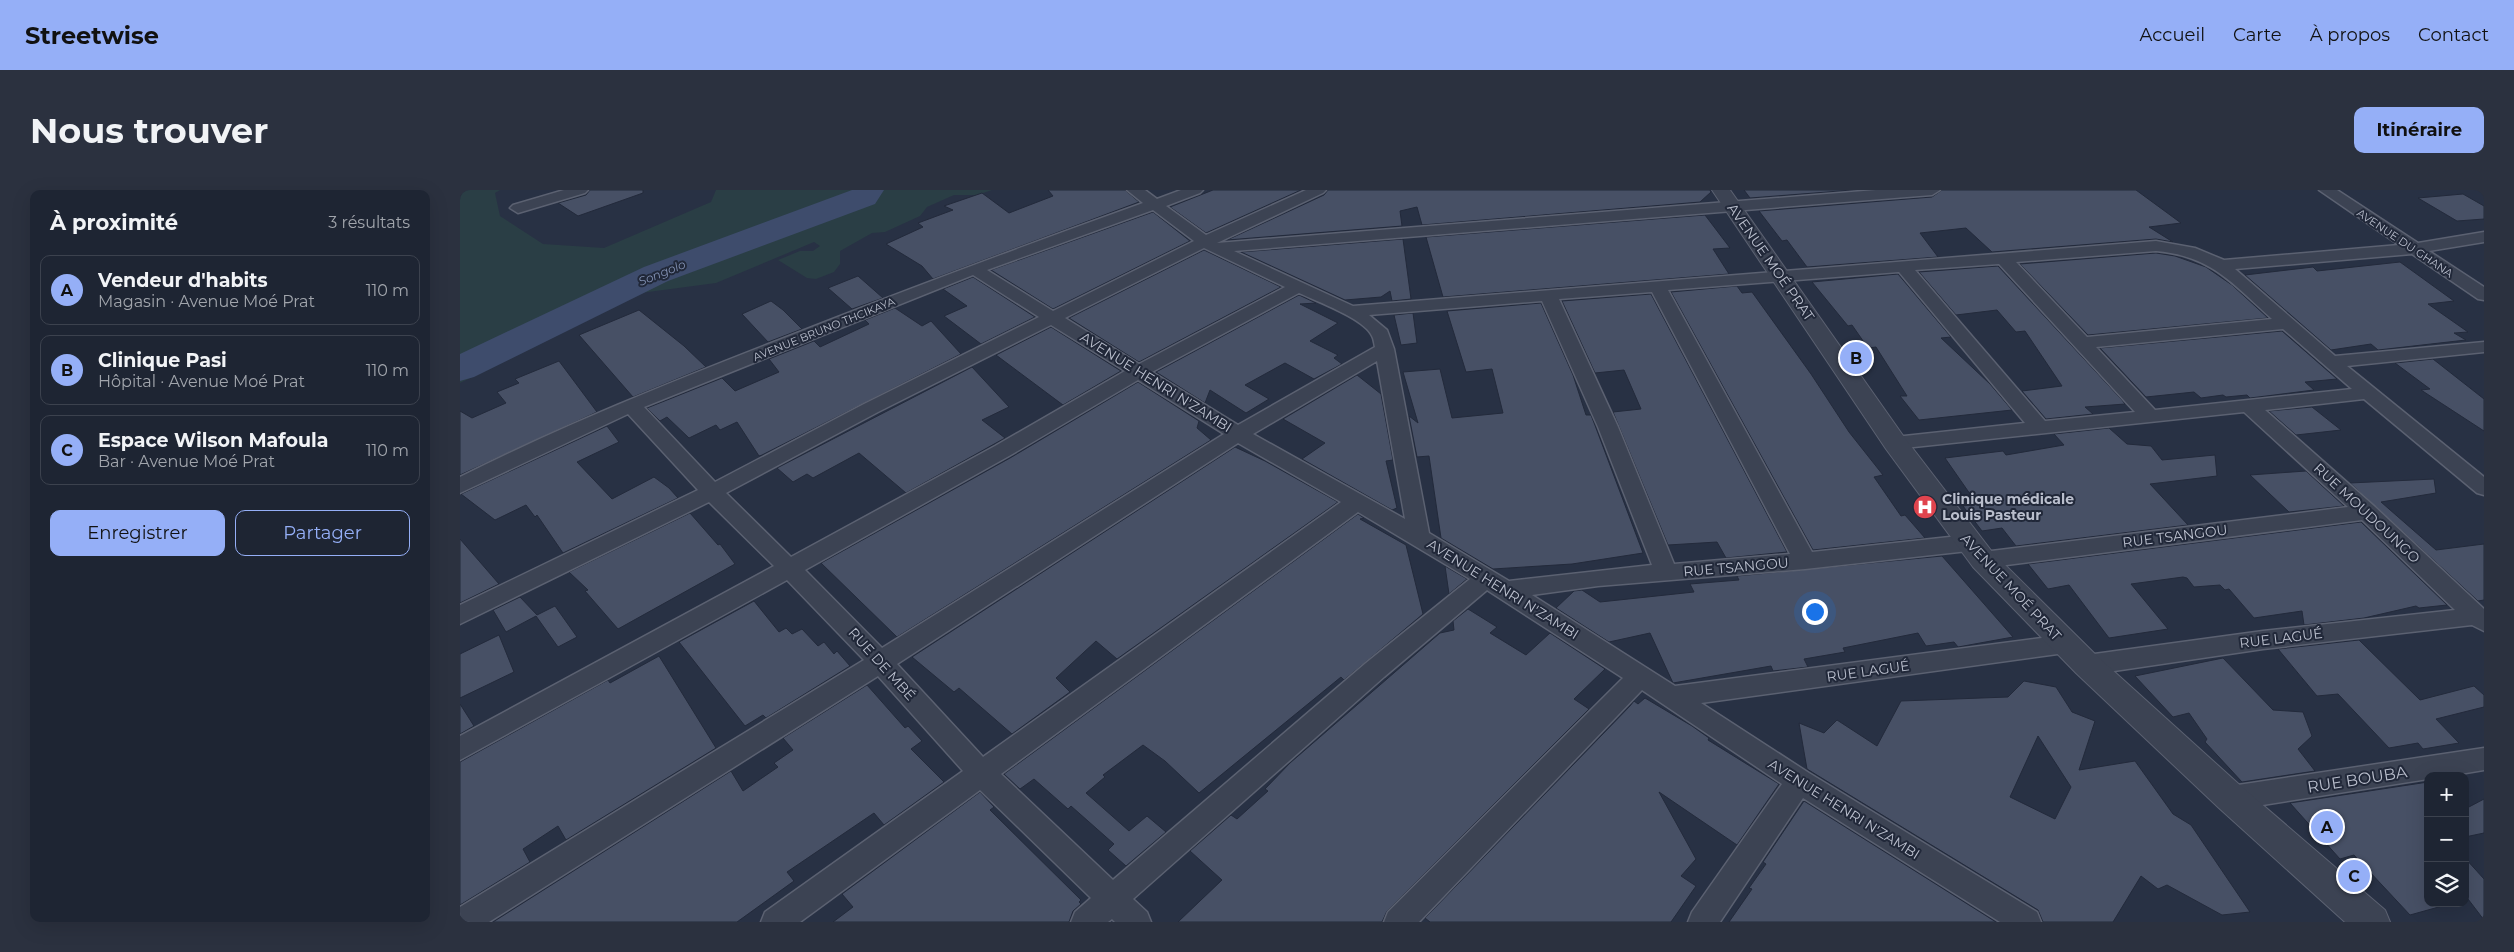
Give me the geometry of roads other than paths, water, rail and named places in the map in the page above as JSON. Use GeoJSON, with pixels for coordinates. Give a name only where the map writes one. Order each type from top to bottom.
{"type":"FeatureCollection","features":[{"type":"Feature","properties":{"kind":"street"},"geometry":{"type":"LineString","coordinates":[[518,208],[580,190]]}},
{"type":"Feature","properties":{"kind":"street"},"geometry":{"type":"LineString","coordinates":[[1136,190],[1209,245],[1351,311],[1372,324],[1381,334],[1419,537]]}},
{"type":"Feature","properties":{"kind":"street","name":"AVENUE BRUNO THCIKAYA"},"geometry":{"type":"LineString","coordinates":[[460,486],[543,444],[630,405],[974,269],[1195,190]]}},
{"type":"Feature","properties":{"kind":"street"},"geometry":{"type":"LineString","coordinates":[[460,615],[712,492],[784,452],[1054,317],[1209,245],[1318,190]]}},
{"type":"Feature","properties":{"kind":"street"},"geometry":{"type":"LineString","coordinates":[[1209,245],[1726,198],[1932,190]]}},
{"type":"Feature","properties":{"kind":"street","name":"AVENUE DU GHANA"},"geometry":{"type":"LineString","coordinates":[[2326,190],[2484,295]]}},
{"type":"Feature","properties":{"kind":"street","name":"AVENUE MOÉ PRAT"},"geometry":{"type":"LineString","coordinates":[[1726,198],[1781,275],[1895,443],[1975,551],[2087,665],[2231,798],[2372,922]]}},
{"type":"Feature","properties":{"kind":"street"},"geometry":{"type":"LineString","coordinates":[[2221,264],[2414,249],[2484,238]]}},
{"type":"Feature","properties":{"kind":"street"},"geometry":{"type":"LineString","coordinates":[[1351,311],[2002,257],[2156,246],[2181,248],[2221,264],[2331,362],[2482,484]]}},
{"type":"Feature","properties":{"kind":"street"},"geometry":{"type":"LineString","coordinates":[[2002,257],[2150,416]]}},
{"type":"Feature","properties":{"kind":"street"},"geometry":{"type":"LineString","coordinates":[[1902,265],[2040,428]]}},
{"type":"Feature","properties":{"kind":"street","name":"AVENUE HENRI N'ZAMBI"},"geometry":{"type":"LineString","coordinates":[[974,269],[1054,317],[1137,372],[1238,434],[1419,537],[1495,584],[1640,676],[1799,782],[2026,922]]}},
{"type":"Feature","properties":{"kind":"street"},"geometry":{"type":"LineString","coordinates":[[1657,286],[1805,561]]}},
{"type":"Feature","properties":{"kind":"street"},"geometry":{"type":"LineString","coordinates":[[460,749],[1002,451],[1137,372],[1205,338],[1298,287]]}},
{"type":"Feature","properties":{"kind":"street"},"geometry":{"type":"LineString","coordinates":[[1548,294],[1608,427],[1666,572]]}},
{"type":"Feature","properties":{"kind":"street"},"geometry":{"type":"LineString","coordinates":[[2082,343],[2288,322]]}},
{"type":"Feature","properties":{"kind":"street"},"geometry":{"type":"LineString","coordinates":[[2331,362],[2484,347]]}},
{"type":"Feature","properties":{"kind":"street"},"geometry":{"type":"LineString","coordinates":[[463,922],[880,662],[1238,434],[1385,349]]}},
{"type":"Feature","properties":{"kind":"street"},"geometry":{"type":"LineString","coordinates":[[1895,443],[2368,393]]}},
{"type":"Feature","properties":{"kind":"street","name":"RUE DE MBÉ"},"geometry":{"type":"LineString","coordinates":[[630,405],[712,492],[790,567],[880,662],[981,774],[1136,922]]}},
{"type":"Feature","properties":{"kind":"street","name":"RUE MOUDOUNGO"},"geometry":{"type":"LineString","coordinates":[[2248,405],[2367,512],[2480,620]]}},
{"type":"Feature","properties":{"kind":"street"},"geometry":{"type":"LineString","coordinates":[[776,922],[1356,502]]}},
{"type":"Feature","properties":{"kind":"street","name":"RUE TSANGOU"},"geometry":{"type":"LineString","coordinates":[[1495,584],[1805,561],[1975,551],[2367,512]]}},
{"type":"Feature","properties":{"kind":"street"},"geometry":{"type":"LineString","coordinates":[[1086,922],[1375,670],[1495,584]]}},
{"type":"Feature","properties":{"kind":"street","name":"RUE LAGUÉ"},"geometry":{"type":"LineString","coordinates":[[2087,665],[2264,640],[2480,620]]}},
{"type":"Feature","properties":{"kind":"street","name":"RUE LAGUÉ"},"geometry":{"type":"LineString","coordinates":[[1672,697],[2065,644]]}},
{"type":"Feature","properties":{"kind":"street"},"geometry":{"type":"LineString","coordinates":[[1399,922],[1640,676]]}},
{"type":"Feature","properties":{"kind":"street","name":"RUE BOUBA"},"geometry":{"type":"LineString","coordinates":[[2231,798],[2484,759]]}},
{"type":"Feature","properties":{"kind":"street"},"geometry":{"type":"LineString","coordinates":[[1703,922],[1799,782]]}},
{"type":"Feature","properties":{"kind":"waterway","name":"Songolo"},"geometry":{"type":"LineString","coordinates":[[460,369],[656,274],[864,197],[868,190]]}},
{"type":"Feature","properties":{"kind":"place","name":"Clinique Pasi"},"geometry":{"type":"Point","coordinates":[1856,358]}},
{"type":"Feature","properties":{"kind":"place","name":"Clinique médicale Louis Pasteur"},"geometry":{"type":"Point","coordinates":[1925,507]}},
{"type":"Feature","properties":{"kind":"place","name":"Vendeur d'habits"},"geometry":{"type":"Point","coordinates":[2327,827]}},
{"type":"Feature","properties":{"kind":"place","name":"Espace Wilson Mafoula"},"geometry":{"type":"Point","coordinates":[2354,876]}}]}
